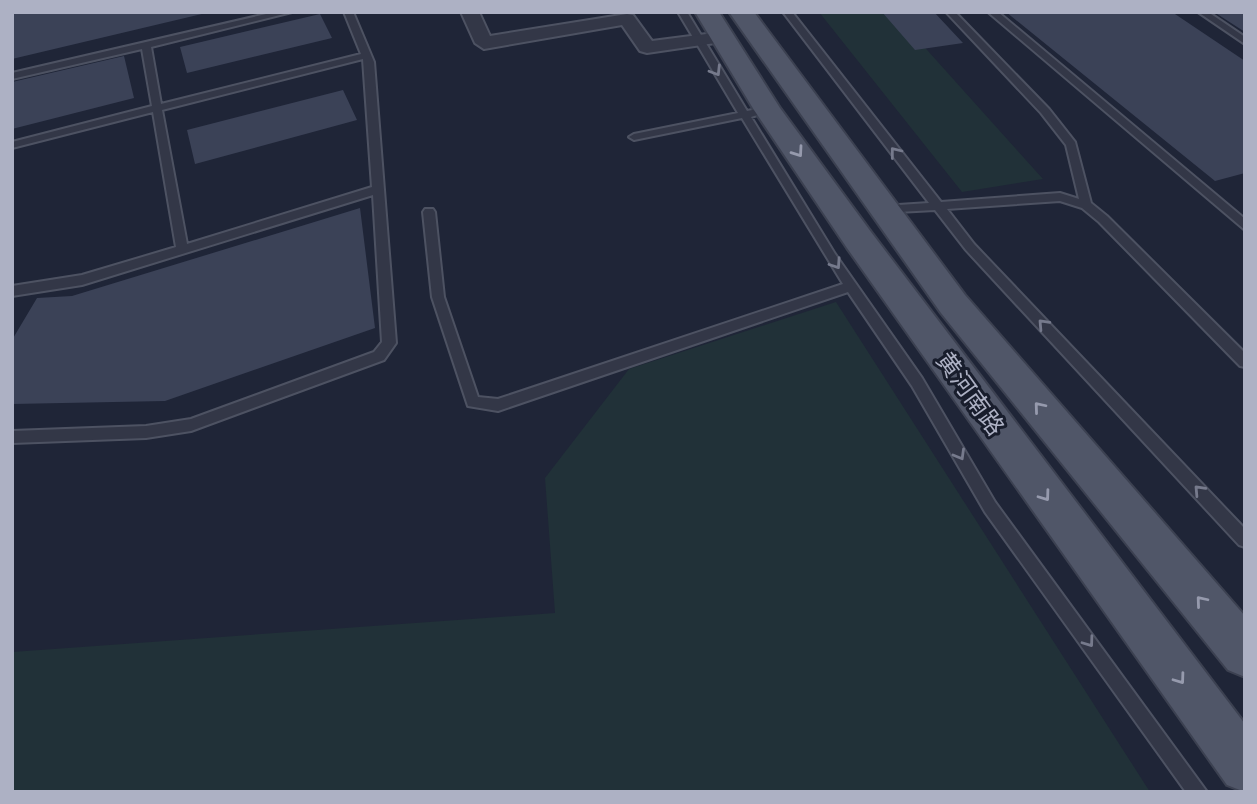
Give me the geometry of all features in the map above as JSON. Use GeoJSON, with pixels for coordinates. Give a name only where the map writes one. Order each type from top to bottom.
{"type":"FeatureCollection","features":[{"type":"Feature","properties":{"kind":"main road","name":"黄河南路"},"geometry":{"type":"LineString","coordinates":[[717,25],[756,113],[951,368],[1245,767]]}},
{"type":"Feature","properties":{"kind":"main road","name":"黄河南路"},"geometry":{"type":"LineString","coordinates":[[717,25],[881,210],[953,304],[1245,653]]}},
{"type":"Feature","properties":{"kind":"street"},"geometry":{"type":"LineString","coordinates":[[470,12],[484,43],[627,19],[647,47],[717,25]]}},
{"type":"Feature","properties":{"kind":"lane"},"geometry":{"type":"LineString","coordinates":[[12,76],[288,12]]}},
{"type":"Feature","properties":{"kind":"lane"},"geometry":{"type":"LineString","coordinates":[[12,437],[146,432],[191,425],[379,356],[389,343],[390,327],[379,189],[366,55],[348,12]]}},
{"type":"Feature","properties":{"kind":"lane"},"geometry":{"type":"LineString","coordinates":[[682,12],[717,25]]}},
{"type":"Feature","properties":{"kind":"lane"},"geometry":{"type":"LineString","coordinates":[[787,12],[970,247],[1245,540]]}},
{"type":"Feature","properties":{"kind":"lane"},"geometry":{"type":"LineString","coordinates":[[950,12],[1045,111],[1071,144],[1086,205]]}},
{"type":"Feature","properties":{"kind":"lane"},"geometry":{"type":"LineString","coordinates":[[992,12],[1245,226]]}},
{"type":"Feature","properties":{"kind":"lane"},"geometry":{"type":"LineString","coordinates":[[1202,12],[1245,41]]}},
{"type":"Feature","properties":{"kind":"lane"},"geometry":{"type":"LineString","coordinates":[[146,45],[182,249]]}},
{"type":"Feature","properties":{"kind":"lane"},"geometry":{"type":"LineString","coordinates":[[12,145],[366,55]]}},
{"type":"Feature","properties":{"kind":"lane"},"geometry":{"type":"LineString","coordinates":[[634,138],[756,113],[850,286],[917,382],[990,507],[1198,792]]}},
{"type":"Feature","properties":{"kind":"lane"},"geometry":{"type":"LineString","coordinates":[[12,291],[82,280],[379,189]]}},
{"type":"Feature","properties":{"kind":"lane"},"geometry":{"type":"LineString","coordinates":[[881,210],[1060,197],[1086,205],[1245,362]]}},
{"type":"Feature","properties":{"kind":"lane"},"geometry":{"type":"LineString","coordinates":[[429,212],[438,297],[474,402],[498,405],[850,286]]}},
{"type":"Feature","properties":{"kind":"shaded area"},"geometry":{"type":"Polygon","coordinates":[[[819,12],[893,12],[1043,179],[962,192],[819,12]]]}},
{"type":"Feature","properties":{"kind":"shaded area"},"geometry":{"type":"Polygon","coordinates":[[[836,302],[1150,792],[12,792],[12,652],[555,613],[545,478],[629,369],[836,302]]]}},
{"type":"Feature","properties":{"kind":"building"},"geometry":{"type":"Polygon","coordinates":[[[12,12],[206,12],[206,13],[12,59],[12,12]]]}},
{"type":"Feature","properties":{"kind":"building"},"geometry":{"type":"Polygon","coordinates":[[[882,12],[934,12],[963,43],[915,50],[882,12]]]}},
{"type":"Feature","properties":{"kind":"building"},"geometry":{"type":"Polygon","coordinates":[[[1006,12],[1172,12],[1245,61],[1245,173],[1215,181],[1006,12]]]}},
{"type":"Feature","properties":{"kind":"building"},"geometry":{"type":"Polygon","coordinates":[[[1214,12],[1245,12],[1245,32],[1214,12]]]}},
{"type":"Feature","properties":{"kind":"building"},"geometry":{"type":"Polygon","coordinates":[[[320,14],[332,38],[187,73],[180,47],[320,14]]]}},
{"type":"Feature","properties":{"kind":"building"},"geometry":{"type":"Polygon","coordinates":[[[124,56],[134,98],[12,129],[12,82],[124,56]]]}},
{"type":"Feature","properties":{"kind":"building"},"geometry":{"type":"Polygon","coordinates":[[[343,90],[357,120],[195,164],[187,130],[343,90]]]}},
{"type":"Feature","properties":{"kind":"building"},"geometry":{"type":"Polygon","coordinates":[[[360,208],[375,328],[165,401],[12,404],[12,340],[37,298],[72,296],[360,208]]]}}]}
